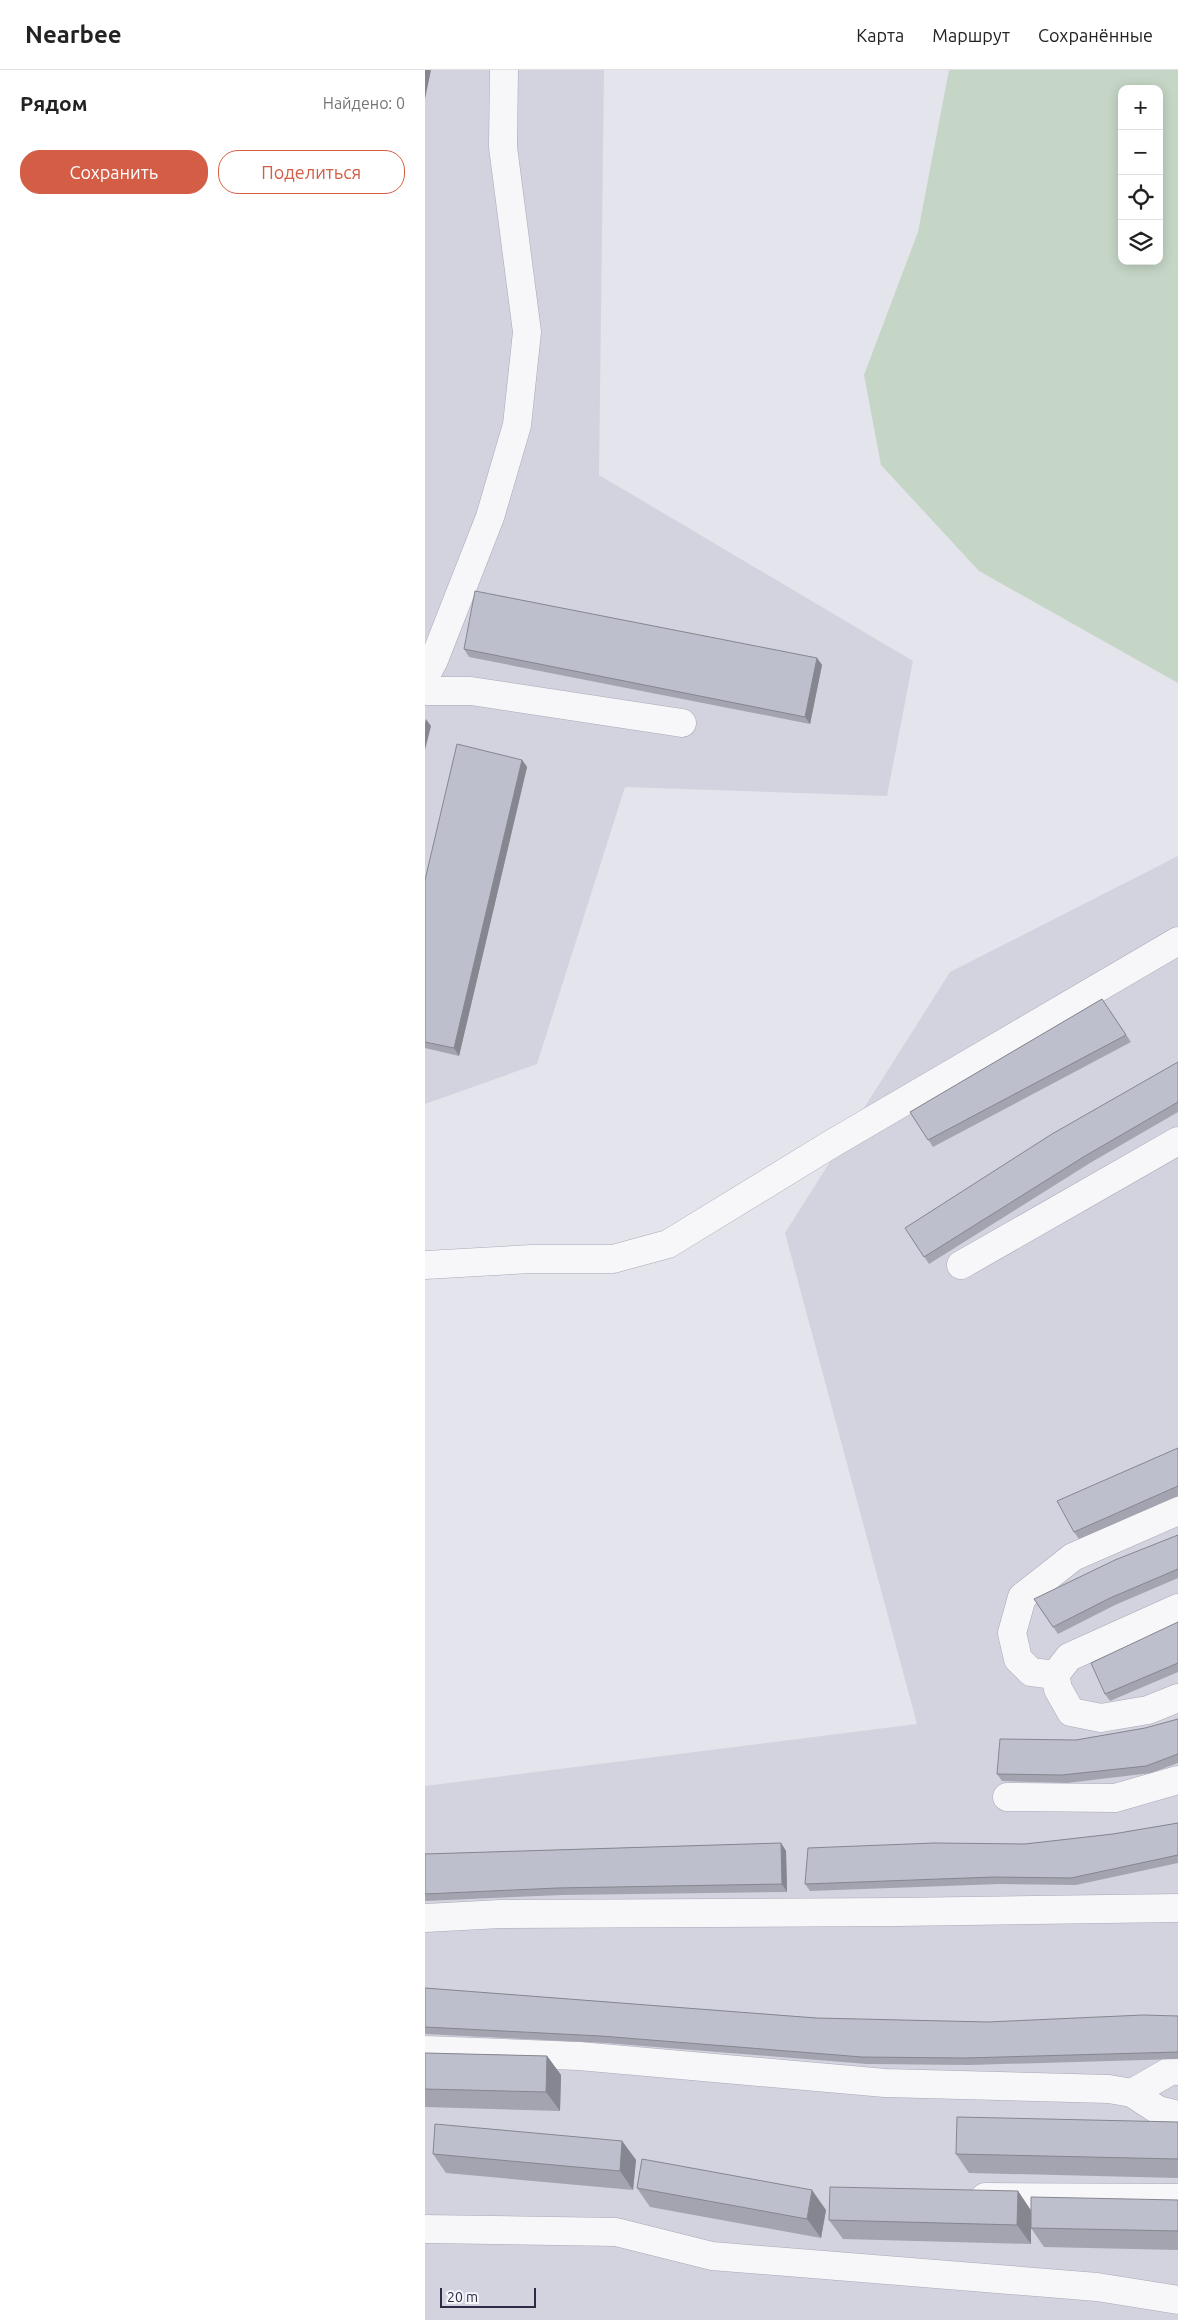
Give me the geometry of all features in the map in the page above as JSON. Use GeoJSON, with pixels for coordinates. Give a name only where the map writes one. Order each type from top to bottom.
{"type":"FeatureCollection","features":[{"type":"Feature","properties":{"kind":"street"},"geometry":{"type":"LineString","coordinates":[[425,677],[434,660],[490,517],[517,425],[527,332],[503,147],[504,70]]}},
{"type":"Feature","properties":{"kind":"street"},"geometry":{"type":"LineString","coordinates":[[425,691],[471,691],[683,723]]}},
{"type":"Feature","properties":{"kind":"street"},"geometry":{"type":"LineString","coordinates":[[425,1265],[532,1259],[613,1259],[668,1244],[833,1143],[1178,942]]}},
{"type":"Feature","properties":{"kind":"street"},"geometry":{"type":"LineString","coordinates":[[961,1265],[1178,1141]]}},
{"type":"Feature","properties":{"kind":"street"},"geometry":{"type":"LineString","coordinates":[[1055,1674],[1031,1672],[1018,1659],[1011,1632],[1022,1597],[1073,1557],[1178,1511]]}},
{"type":"Feature","properties":{"kind":"street"},"geometry":{"type":"LineString","coordinates":[[1055,1674],[1069,1657],[1178,1608]]}},
{"type":"Feature","properties":{"kind":"street"},"geometry":{"type":"LineString","coordinates":[[1055,1674],[1058,1689],[1071,1712],[1101,1718],[1148,1710],[1178,1698]]}},
{"type":"Feature","properties":{"kind":"street"},"geometry":{"type":"LineString","coordinates":[[1007,1797],[1115,1798],[1178,1780]]}},
{"type":"Feature","properties":{"kind":"street"},"geometry":{"type":"LineString","coordinates":[[1106,1909],[1178,1889]]}},
{"type":"Feature","properties":{"kind":"street"},"geometry":{"type":"LineString","coordinates":[[425,1918],[500,1914],[897,1912],[1178,1908]]}},
{"type":"Feature","properties":{"kind":"street"},"geometry":{"type":"LineString","coordinates":[[425,2050],[579,2056],[885,2083],[1109,2089],[1132,2093],[1158,2110],[1178,2115]]}},
{"type":"Feature","properties":{"kind":"street"},"geometry":{"type":"LineString","coordinates":[[1132,2093],[1172,2070],[1178,2071]]}},
{"type":"Feature","properties":{"kind":"street"},"geometry":{"type":"LineString","coordinates":[[959,2197],[1178,2198]]}},
{"type":"Feature","properties":{"kind":"street"},"geometry":{"type":"LineString","coordinates":[[425,2230],[617,2232],[712,2256],[1097,2287],[1178,2300]]}},
{"type":"Feature","properties":{"kind":"shaded area"},"geometry":{"type":"Polygon","coordinates":[[[425,70],[604,70],[599,475],[913,661],[887,796],[625,787],[537,1064],[425,1104],[425,70]]]}},
{"type":"Feature","properties":{"kind":"shaded area"},"geometry":{"type":"Polygon","coordinates":[[[1178,856],[1178,2320],[425,2320],[425,1786],[917,1724],[785,1233],[950,972],[1178,856]]]}},
{"type":"Feature","properties":{"kind":"green space"},"geometry":{"type":"Polygon","coordinates":[[[949,70],[1178,70],[1178,683],[979,571],[881,465],[864,375],[918,232],[949,70]]]}},
{"type":"Feature","properties":{"kind":"building"},"geometry":{"type":"Polygon","coordinates":[[[475,591],[817,658],[805,717],[464,649],[475,591]]]}},
{"type":"Feature","properties":{"kind":"building"},"geometry":{"type":"Polygon","coordinates":[[[457,744],[522,760],[454,1048],[425,1042],[425,880],[457,744]]]}},
{"type":"Feature","properties":{"kind":"building"},"geometry":{"type":"Polygon","coordinates":[[[1102,999],[1126,1035],[928,1140],[910,1112],[1102,999]]]}},
{"type":"Feature","properties":{"kind":"building"},"geometry":{"type":"Polygon","coordinates":[[[1178,1062],[1178,1102],[1085,1156],[924,1257],[905,1228],[1052,1134],[1178,1062]]]}},
{"type":"Feature","properties":{"kind":"building"},"geometry":{"type":"Polygon","coordinates":[[[1178,1448],[1178,1486],[1074,1532],[1057,1501],[1178,1448]]]}},
{"type":"Feature","properties":{"kind":"building"},"geometry":{"type":"Polygon","coordinates":[[[1178,1535],[1178,1569],[1110,1598],[1053,1627],[1034,1599],[1115,1560],[1178,1535]]]}},
{"type":"Feature","properties":{"kind":"building"},"geometry":{"type":"Polygon","coordinates":[[[1178,1622],[1178,1663],[1105,1694],[1091,1663],[1178,1622]]]}},
{"type":"Feature","properties":{"kind":"building"},"geometry":{"type":"Polygon","coordinates":[[[1178,1719],[1178,1754],[1146,1766],[1062,1775],[997,1774],[1000,1739],[1076,1740],[1145,1728],[1178,1719]]]}},
{"type":"Feature","properties":{"kind":"building"},"geometry":{"type":"Polygon","coordinates":[[[1178,1823],[1178,1855],[1071,1878],[994,1877],[805,1884],[808,1848],[934,1843],[1025,1844],[1113,1834],[1178,1823]]]}},
{"type":"Feature","properties":{"kind":"building"},"geometry":{"type":"Polygon","coordinates":[[[781,1843],[782,1884],[557,1888],[425,1894],[425,1854],[781,1843]]]}},
{"type":"Feature","properties":{"kind":"building"},"geometry":{"type":"Polygon","coordinates":[[[425,1988],[816,2018],[988,2022],[1143,2015],[1178,2016],[1178,2052],[965,2058],[862,2057],[601,2036],[425,2027],[425,1988]]]}},
{"type":"Feature","properties":{"kind":"building"},"geometry":{"type":"Polygon","coordinates":[[[425,2053],[547,2056],[546,2092],[425,2089],[425,2053]]]}},
{"type":"Feature","properties":{"kind":"building"},"geometry":{"type":"Polygon","coordinates":[[[957,2117],[1178,2122],[1178,2159],[956,2154],[957,2117]]]}},
{"type":"Feature","properties":{"kind":"building"},"geometry":{"type":"Polygon","coordinates":[[[435,2124],[622,2141],[620,2171],[433,2154],[435,2124]]]}},
{"type":"Feature","properties":{"kind":"building"},"geometry":{"type":"Polygon","coordinates":[[[642,2159],[812,2190],[807,2219],[637,2188],[642,2159]]]}},
{"type":"Feature","properties":{"kind":"building"},"geometry":{"type":"Polygon","coordinates":[[[830,2187],[1018,2191],[1017,2225],[829,2220],[830,2187]]]}},
{"type":"Feature","properties":{"kind":"building"},"geometry":{"type":"Polygon","coordinates":[[[1031,2197],[1178,2200],[1178,2231],[1031,2228],[1031,2197]]]}}]}
